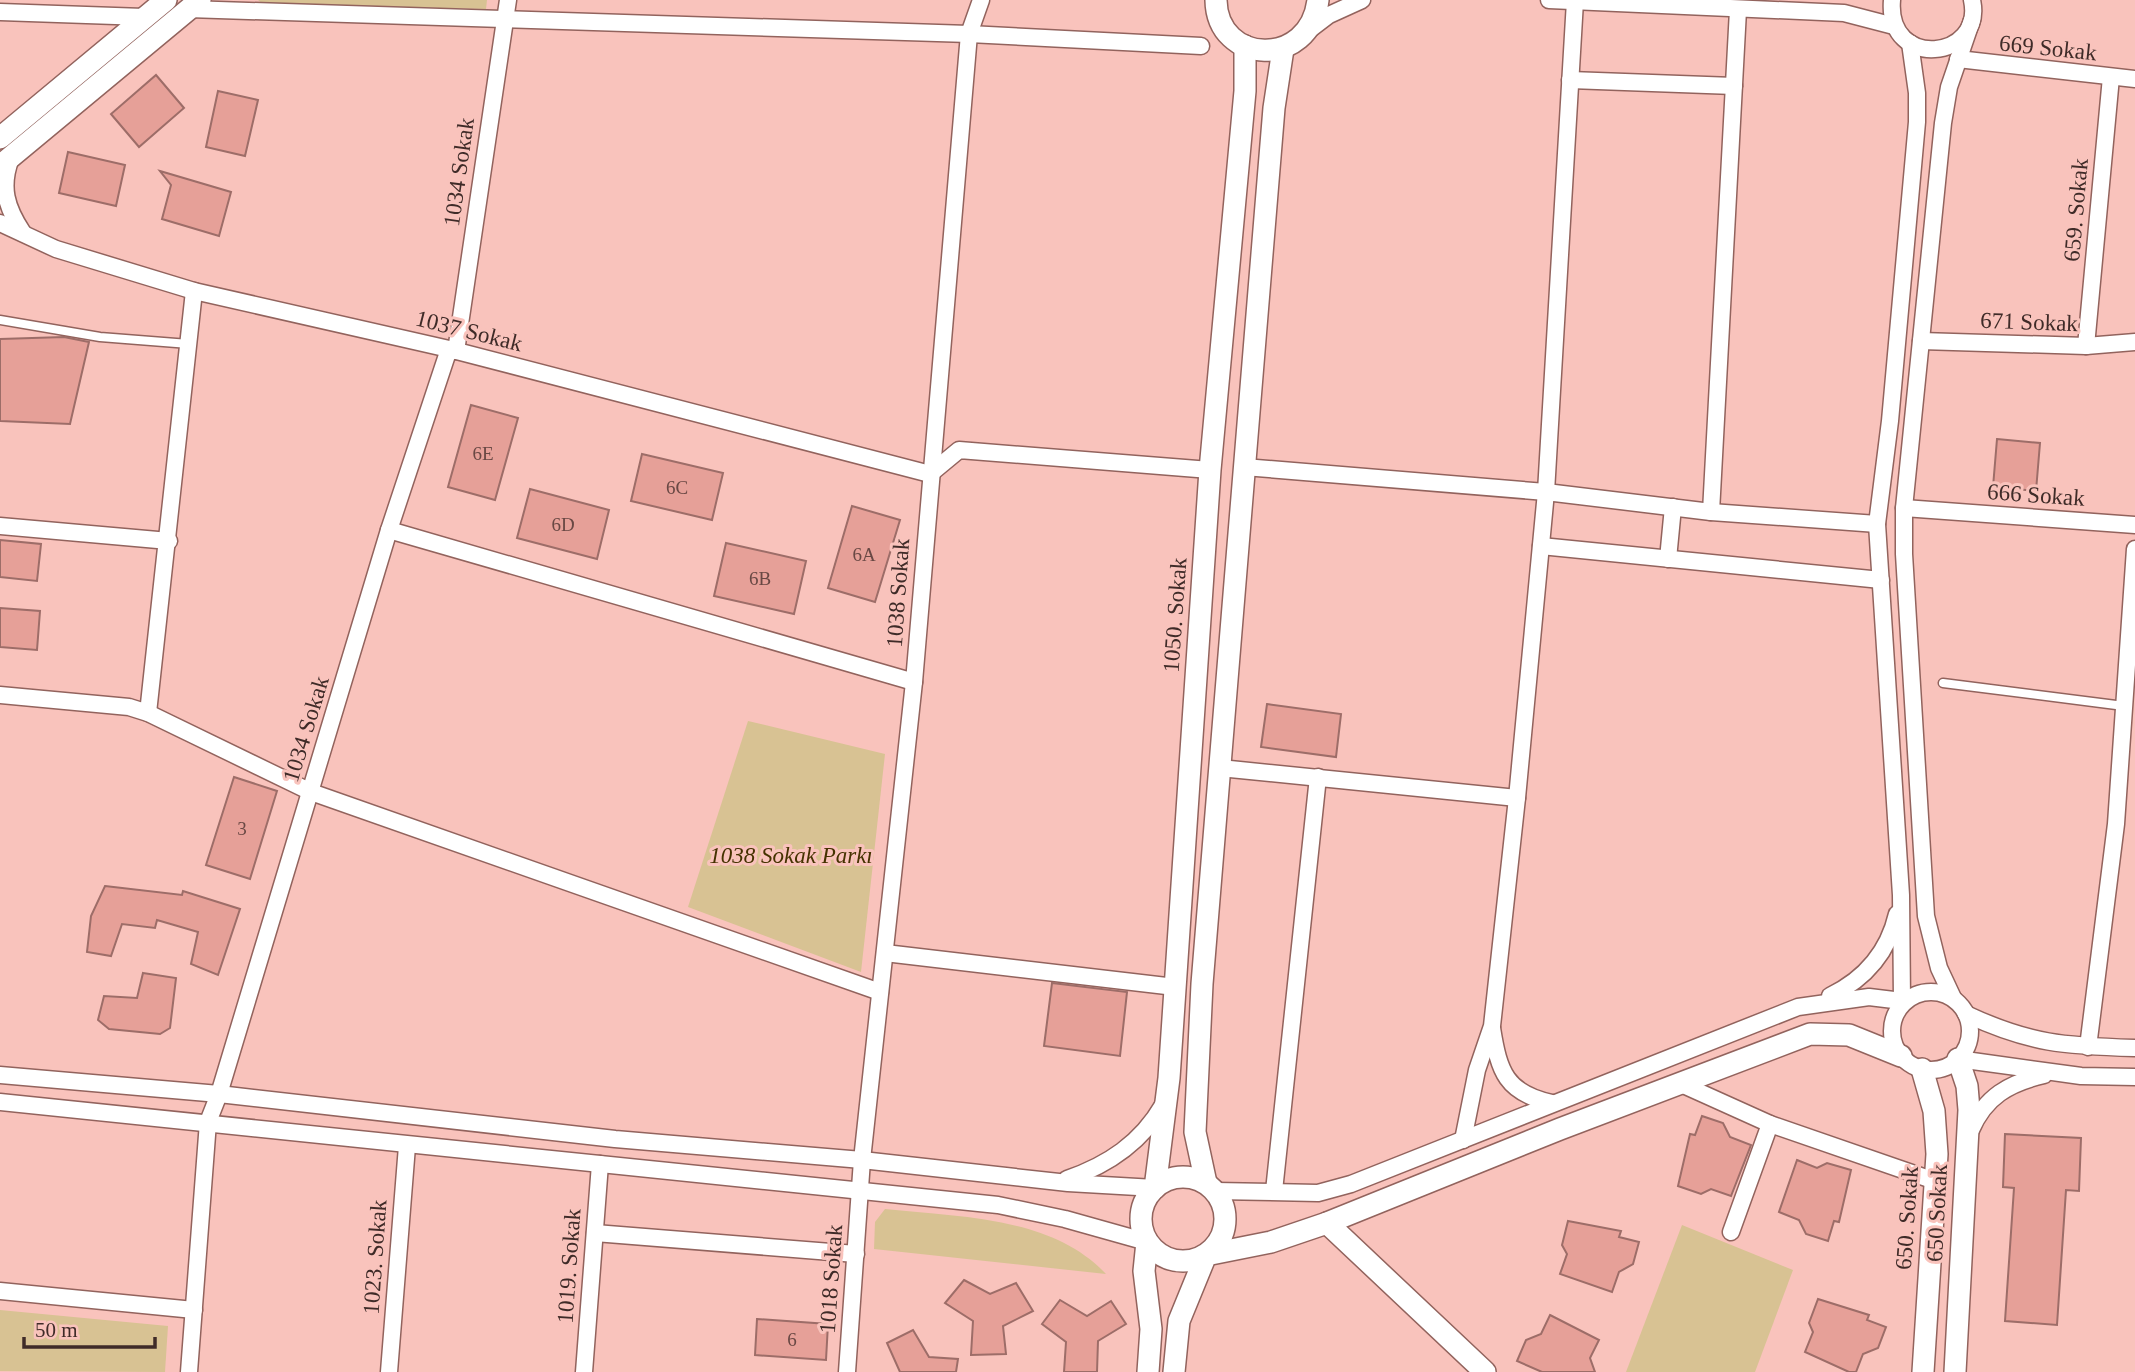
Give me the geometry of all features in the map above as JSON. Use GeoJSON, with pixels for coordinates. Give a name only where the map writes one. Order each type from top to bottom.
{"type":"FeatureCollection","features":[{"type":"Feature","properties":{"kind":"street"},"geometry":{"type":"LineString","coordinates":[[23,233],[5,199],[2,181],[4,153],[144,17],[166,0]]}},
{"type":"Feature","properties":{"kind":"street","name":"1034 Sokak"},"geometry":{"type":"LineString","coordinates":[[189,1372],[208,1122],[219,1094],[389,530],[452,350],[508,0]]}},
{"type":"Feature","properties":{"kind":"street","name":"1038 Sokak"},"geometry":{"type":"LineString","coordinates":[[860,1190],[914,682],[970,34],[981,0]]}},
{"type":"Feature","properties":{"kind":"street"},"geometry":{"type":"LineString","coordinates":[[1308,31],[1316,15],[1318,0]]}},
{"type":"Feature","properties":{"kind":"street"},"geometry":{"type":"LineString","coordinates":[[1214,3],[1220,21],[1230,36],[1245,46],[1262,51],[1296,43],[1329,15],[1362,0]]}},
{"type":"Feature","properties":{"kind":"street"},"geometry":{"type":"LineString","coordinates":[[1549,0],[1844,13],[1894,26],[1910,43],[1928,50],[1942,49],[1965,33],[1972,20]]}},
{"type":"Feature","properties":{"kind":"street"},"geometry":{"type":"LineString","coordinates":[[1892,0],[1894,26]]}},
{"type":"Feature","properties":{"kind":"street"},"geometry":{"type":"LineString","coordinates":[[0,1102],[998,1205],[1065,1219],[1147,1242],[1163,1256],[1176,1261],[1190,1261],[1271,1241],[1328,1223],[1679,1083],[1810,1034],[1849,1035],[1901,1056],[1922,1069],[1940,1070],[1958,1059],[1969,1043],[1971,1030],[1966,1014],[1953,998],[1939,968],[1926,916],[1904,554],[1904,508],[1944,123],[1949,87],[1972,20],[1972,0]]}},
{"type":"Feature","properties":{"kind":"street"},"geometry":{"type":"LineString","coordinates":[[1463,1140],[1477,1070],[1492,1026],[1517,798],[1546,492],[1575,1]]}},
{"type":"Feature","properties":{"kind":"street"},"geometry":{"type":"LineString","coordinates":[[4,153],[194,5],[505,20],[970,34],[1202,46]]}},
{"type":"Feature","properties":{"kind":"street"},"geometry":{"type":"LineString","coordinates":[[1711,512],[1738,10]]}},
{"type":"Feature","properties":{"kind":"street"},"geometry":{"type":"LineString","coordinates":[[0,12],[144,17]]}},
{"type":"Feature","properties":{"kind":"street"},"geometry":{"type":"LineString","coordinates":[[1901,1056],[1892,1034],[1893,1021],[1902,1001],[1901,895],[1877,524],[1890,421],[1917,122],[1917,93],[1910,43]]}},
{"type":"Feature","properties":{"kind":"street","name":"1050. Sokak"},"geometry":{"type":"LineString","coordinates":[[1155,1188],[1175,987],[1210,470],[1245,91],[1245,46]]}},
{"type":"Feature","properties":{"kind":"street"},"geometry":{"type":"LineString","coordinates":[[1174,1372],[1179,1321],[1206,1255],[1223,1235],[1226,1220],[1224,1207],[1211,1187],[1195,1132],[1196,1092],[1244,467],[1274,108],[1283,48]]}},
{"type":"Feature","properties":{"kind":"street","name":"669 Sokak"},"geometry":{"type":"LineString","coordinates":[[1958,58],[2135,79]]}},
{"type":"Feature","properties":{"kind":"street","name":"659. Sokak"},"geometry":{"type":"LineString","coordinates":[[2087,346],[2110,77]]}},
{"type":"Feature","properties":{"kind":"street"},"geometry":{"type":"LineString","coordinates":[[1570,80],[1734,86]]}},
{"type":"Feature","properties":{"kind":"street","name":"1037 Sokak"},"geometry":{"type":"LineString","coordinates":[[0,223],[56,249],[194,291],[452,350],[930,474]]}},
{"type":"Feature","properties":{"kind":"street"},"geometry":{"type":"LineString","coordinates":[[148,713],[169,541],[194,291]]}},
{"type":"Feature","properties":{"kind":"street","name":"671 Sokak"},"geometry":{"type":"LineString","coordinates":[[1921,341],[2087,346],[2135,342]]}},
{"type":"Feature","properties":{"kind":"street"},"geometry":{"type":"LineString","coordinates":[[930,474],[959,450],[1210,470]]}},
{"type":"Feature","properties":{"kind":"street"},"geometry":{"type":"LineString","coordinates":[[1244,467],[1546,492],[1711,512],[1877,524]]}},
{"type":"Feature","properties":{"kind":"street"},"geometry":{"type":"LineString","coordinates":[[1668,559],[1673,507]]}},
{"type":"Feature","properties":{"kind":"street","name":"666 Sokak"},"geometry":{"type":"LineString","coordinates":[[1904,508],[2135,525]]}},
{"type":"Feature","properties":{"kind":"street"},"geometry":{"type":"LineString","coordinates":[[0,526],[169,541]]}},
{"type":"Feature","properties":{"kind":"street"},"geometry":{"type":"LineString","coordinates":[[389,530],[914,682]]}},
{"type":"Feature","properties":{"kind":"street"},"geometry":{"type":"LineString","coordinates":[[1541,546],[1881,580]]}},
{"type":"Feature","properties":{"kind":"street"},"geometry":{"type":"LineString","coordinates":[[2088,1047],[2127,788],[2124,706],[2135,549]]}},
{"type":"Feature","properties":{"kind":"street"},"geometry":{"type":"LineString","coordinates":[[0,695],[129,707],[148,713],[311,792],[880,992]]}},
{"type":"Feature","properties":{"kind":"street"},"geometry":{"type":"LineString","coordinates":[[1220,768],[1517,798]]}},
{"type":"Feature","properties":{"kind":"street"},"geometry":{"type":"LineString","coordinates":[[1274,1191],[1318,777]]}},
{"type":"Feature","properties":{"kind":"street"},"geometry":{"type":"LineString","coordinates":[[1148,1372],[1151,1329],[1143,1271],[1147,1242],[1141,1220],[1143,1207],[1155,1188],[1170,1178],[1183,1176],[1211,1187],[1318,1193],[1463,1140],[1848,988],[1880,956],[1893,932],[1901,895]]}},
{"type":"Feature","properties":{"kind":"street"},"geometry":{"type":"LineString","coordinates":[[885,953],[1175,987]]}},
{"type":"Feature","properties":{"kind":"street"},"geometry":{"type":"LineString","coordinates":[[1818,1002],[1869,997],[1902,1001],[1929,991],[1953,998]]}},
{"type":"Feature","properties":{"kind":"street"},"geometry":{"type":"LineString","coordinates":[[1966,1014],[2008,1034],[2051,1044],[2135,1048]]}},
{"type":"Feature","properties":{"kind":"street"},"geometry":{"type":"LineString","coordinates":[[1492,1026],[1500,1067],[1511,1083],[1526,1097],[1552,1103]]}},
{"type":"Feature","properties":{"kind":"street"},"geometry":{"type":"LineString","coordinates":[[1958,1059],[2055,1073],[2135,1077]]}},
{"type":"Feature","properties":{"kind":"street","name":"650 Sokak"},"geometry":{"type":"LineString","coordinates":[[1955,1372],[1967,1139],[1967,1087],[1958,1059]]}},
{"type":"Feature","properties":{"kind":"street","name":"650. Sokak"},"geometry":{"type":"LineString","coordinates":[[1922,1069],[1937,1132],[1923,1372]]}},
{"type":"Feature","properties":{"kind":"street"},"geometry":{"type":"LineString","coordinates":[[1967,1139],[1978,1114],[1993,1096],[2023,1080],[2055,1073]]}},
{"type":"Feature","properties":{"kind":"street"},"geometry":{"type":"LineString","coordinates":[[0,1075],[219,1094],[602,1137],[862,1160],[1059,1182],[1155,1188]]}},
{"type":"Feature","properties":{"kind":"street"},"geometry":{"type":"LineString","coordinates":[[1679,1083],[1770,1124],[1935,1181]]}},
{"type":"Feature","properties":{"kind":"street"},"geometry":{"type":"LineString","coordinates":[[1059,1182],[1090,1171],[1128,1148],[1156,1118],[1165,1103]]}},
{"type":"Feature","properties":{"kind":"street"},"geometry":{"type":"LineString","coordinates":[[1731,1232],[1770,1124]]}},
{"type":"Feature","properties":{"kind":"street","name":"1023. Sokak"},"geometry":{"type":"LineString","coordinates":[[389,1372],[407,1146]]}},
{"type":"Feature","properties":{"kind":"street","name":"1019. Sokak"},"geometry":{"type":"LineString","coordinates":[[584,1372],[600,1164]]}},
{"type":"Feature","properties":{"kind":"street","name":"1018 Sokak"},"geometry":{"type":"LineString","coordinates":[[847,1372],[860,1190]]}},
{"type":"Feature","properties":{"kind":"street"},"geometry":{"type":"LineString","coordinates":[[1328,1223],[1485,1372]]}},
{"type":"Feature","properties":{"kind":"street"},"geometry":{"type":"LineString","coordinates":[[595,1233],[856,1254]]}},
{"type":"Feature","properties":{"kind":"street"},"geometry":{"type":"LineString","coordinates":[[0,1292],[194,1310]]}},
{"type":"Feature","properties":{"kind":"lane"},"geometry":{"type":"LineString","coordinates":[[0,320],[100,337],[189,344]]}},
{"type":"Feature","properties":{"kind":"lane"},"geometry":{"type":"LineString","coordinates":[[1942,683],[2124,706]]}},
{"type":"Feature","properties":{"kind":"green space"},"geometry":{"type":"Polygon","coordinates":[[[258,0],[487,0],[486,9],[263,4],[258,0]]]}},
{"type":"Feature","properties":{"kind":"green space","name":"1038 Sokak Parkı"},"geometry":{"type":"Polygon","coordinates":[[[748,721],[885,754],[861,972],[688,907],[748,721]]]}},
{"type":"Feature","properties":{"kind":"green space"},"geometry":{"type":"Polygon","coordinates":[[[885,1209],[973,1218],[1032,1230],[1059,1240],[1084,1255],[1106,1274],[874,1249],[875,1222],[885,1209]]]}},
{"type":"Feature","properties":{"kind":"green space"},"geometry":{"type":"Polygon","coordinates":[[[1682,1225],[1793,1270],[1755,1372],[1626,1372],[1682,1225]]]}},
{"type":"Feature","properties":{"kind":"green space"},"geometry":{"type":"Polygon","coordinates":[[[0,1310],[168,1326],[165,1372],[0,1371],[0,1310]]]}},
{"type":"Feature","properties":{"kind":"building"},"geometry":{"type":"Polygon","coordinates":[[[156,75],[184,108],[139,147],[111,114],[156,75]]]}},
{"type":"Feature","properties":{"kind":"building"},"geometry":{"type":"Polygon","coordinates":[[[218,91],[258,100],[245,156],[206,147],[218,91]]]}},
{"type":"Feature","properties":{"kind":"building"},"geometry":{"type":"Polygon","coordinates":[[[68,152],[125,165],[116,206],[59,193],[68,152]]]}},
{"type":"Feature","properties":{"kind":"building"},"geometry":{"type":"Polygon","coordinates":[[[160,171],[231,192],[219,236],[162,219],[171,185],[160,171]]]}},
{"type":"Feature","properties":{"kind":"building"},"geometry":{"type":"Polygon","coordinates":[[[64,337],[89,342],[70,424],[0,421],[0,339],[64,337]]]}},
{"type":"Feature","properties":{"kind":"building"},"geometry":{"type":"Polygon","coordinates":[[[471,405],[518,418],[495,500],[448,487],[471,405]]]}},
{"type":"Feature","properties":{"kind":"building"},"geometry":{"type":"Polygon","coordinates":[[[1997,439],[2040,443],[2036,491],[1993,487],[1997,439]]]}},
{"type":"Feature","properties":{"kind":"building"},"geometry":{"type":"Polygon","coordinates":[[[642,454],[723,473],[712,520],[631,501],[642,454]]]}},
{"type":"Feature","properties":{"kind":"building"},"geometry":{"type":"Polygon","coordinates":[[[530,489],[609,510],[597,559],[517,538],[530,489]]]}},
{"type":"Feature","properties":{"kind":"building"},"geometry":{"type":"Polygon","coordinates":[[[852,506],[900,520],[875,602],[828,588],[852,506]]]}},
{"type":"Feature","properties":{"kind":"building"},"geometry":{"type":"Polygon","coordinates":[[[0,540],[41,544],[37,581],[0,577],[0,540]]]}},
{"type":"Feature","properties":{"kind":"building"},"geometry":{"type":"Polygon","coordinates":[[[726,543],[806,561],[794,614],[714,596],[726,543]]]}},
{"type":"Feature","properties":{"kind":"building"},"geometry":{"type":"Polygon","coordinates":[[[0,608],[40,611],[37,650],[0,647],[0,608]]]}},
{"type":"Feature","properties":{"kind":"building"},"geometry":{"type":"Polygon","coordinates":[[[1267,704],[1341,714],[1336,757],[1261,747],[1267,704]]]}},
{"type":"Feature","properties":{"kind":"building"},"geometry":{"type":"Polygon","coordinates":[[[234,777],[277,791],[250,879],[206,865],[234,777]]]}},
{"type":"Feature","properties":{"kind":"building"},"geometry":{"type":"Polygon","coordinates":[[[105,886],[182,895],[183,891],[240,909],[218,975],[191,964],[198,932],[157,920],[155,928],[122,924],[111,956],[87,952],[91,916],[105,886]]]}},
{"type":"Feature","properties":{"kind":"building"},"geometry":{"type":"Polygon","coordinates":[[[143,973],[176,978],[170,1028],[160,1034],[109,1029],[98,1020],[104,996],[137,998],[143,973]]]}},
{"type":"Feature","properties":{"kind":"building"},"geometry":{"type":"Polygon","coordinates":[[[1052,983],[1127,992],[1120,1056],[1044,1046],[1052,983]]]}},
{"type":"Feature","properties":{"kind":"building"},"geometry":{"type":"Polygon","coordinates":[[[1702,1116],[1723,1123],[1730,1137],[1751,1145],[1731,1196],[1711,1189],[1701,1194],[1678,1186],[1690,1134],[1695,1135],[1702,1116]]]}},
{"type":"Feature","properties":{"kind":"building"},"geometry":{"type":"Polygon","coordinates":[[[2005,1134],[2081,1138],[2079,1191],[2066,1190],[2057,1325],[2005,1321],[2014,1188],[2003,1187],[2005,1134]]]}},
{"type":"Feature","properties":{"kind":"building"},"geometry":{"type":"Polygon","coordinates":[[[1797,1160],[1817,1168],[1827,1163],[1851,1170],[1839,1222],[1834,1221],[1828,1241],[1806,1234],[1799,1220],[1779,1212],[1797,1160]]]}},
{"type":"Feature","properties":{"kind":"building"},"geometry":{"type":"Polygon","coordinates":[[[1568,1221],[1621,1231],[1619,1237],[1639,1242],[1633,1264],[1619,1272],[1612,1292],[1560,1274],[1567,1254],[1562,1245],[1568,1221]]]}},
{"type":"Feature","properties":{"kind":"building"},"geometry":{"type":"Polygon","coordinates":[[[964,1280],[990,1294],[1016,1283],[1033,1311],[1003,1326],[1006,1354],[971,1355],[973,1321],[945,1303],[964,1280]]]}},
{"type":"Feature","properties":{"kind":"building"},"geometry":{"type":"Polygon","coordinates":[[[1818,1299],[1869,1315],[1867,1320],[1886,1327],[1878,1348],[1863,1354],[1856,1372],[1849,1372],[1805,1352],[1813,1332],[1809,1323],[1818,1299]]]}},
{"type":"Feature","properties":{"kind":"building"},"geometry":{"type":"Polygon","coordinates":[[[1060,1300],[1087,1316],[1111,1301],[1126,1324],[1098,1341],[1097,1372],[1064,1372],[1066,1342],[1042,1324],[1060,1300]]]}},
{"type":"Feature","properties":{"kind":"building"},"geometry":{"type":"Polygon","coordinates":[[[1550,1315],[1599,1340],[1590,1358],[1595,1372],[1542,1372],[1517,1361],[1526,1340],[1541,1334],[1550,1315]]]}},
{"type":"Feature","properties":{"kind":"building"},"geometry":{"type":"Polygon","coordinates":[[[757,1319],[828,1324],[826,1360],[755,1355],[757,1319]]]}},
{"type":"Feature","properties":{"kind":"building"},"geometry":{"type":"Polygon","coordinates":[[[913,1330],[929,1357],[958,1359],[956,1372],[900,1372],[887,1343],[913,1330]]]}}]}
